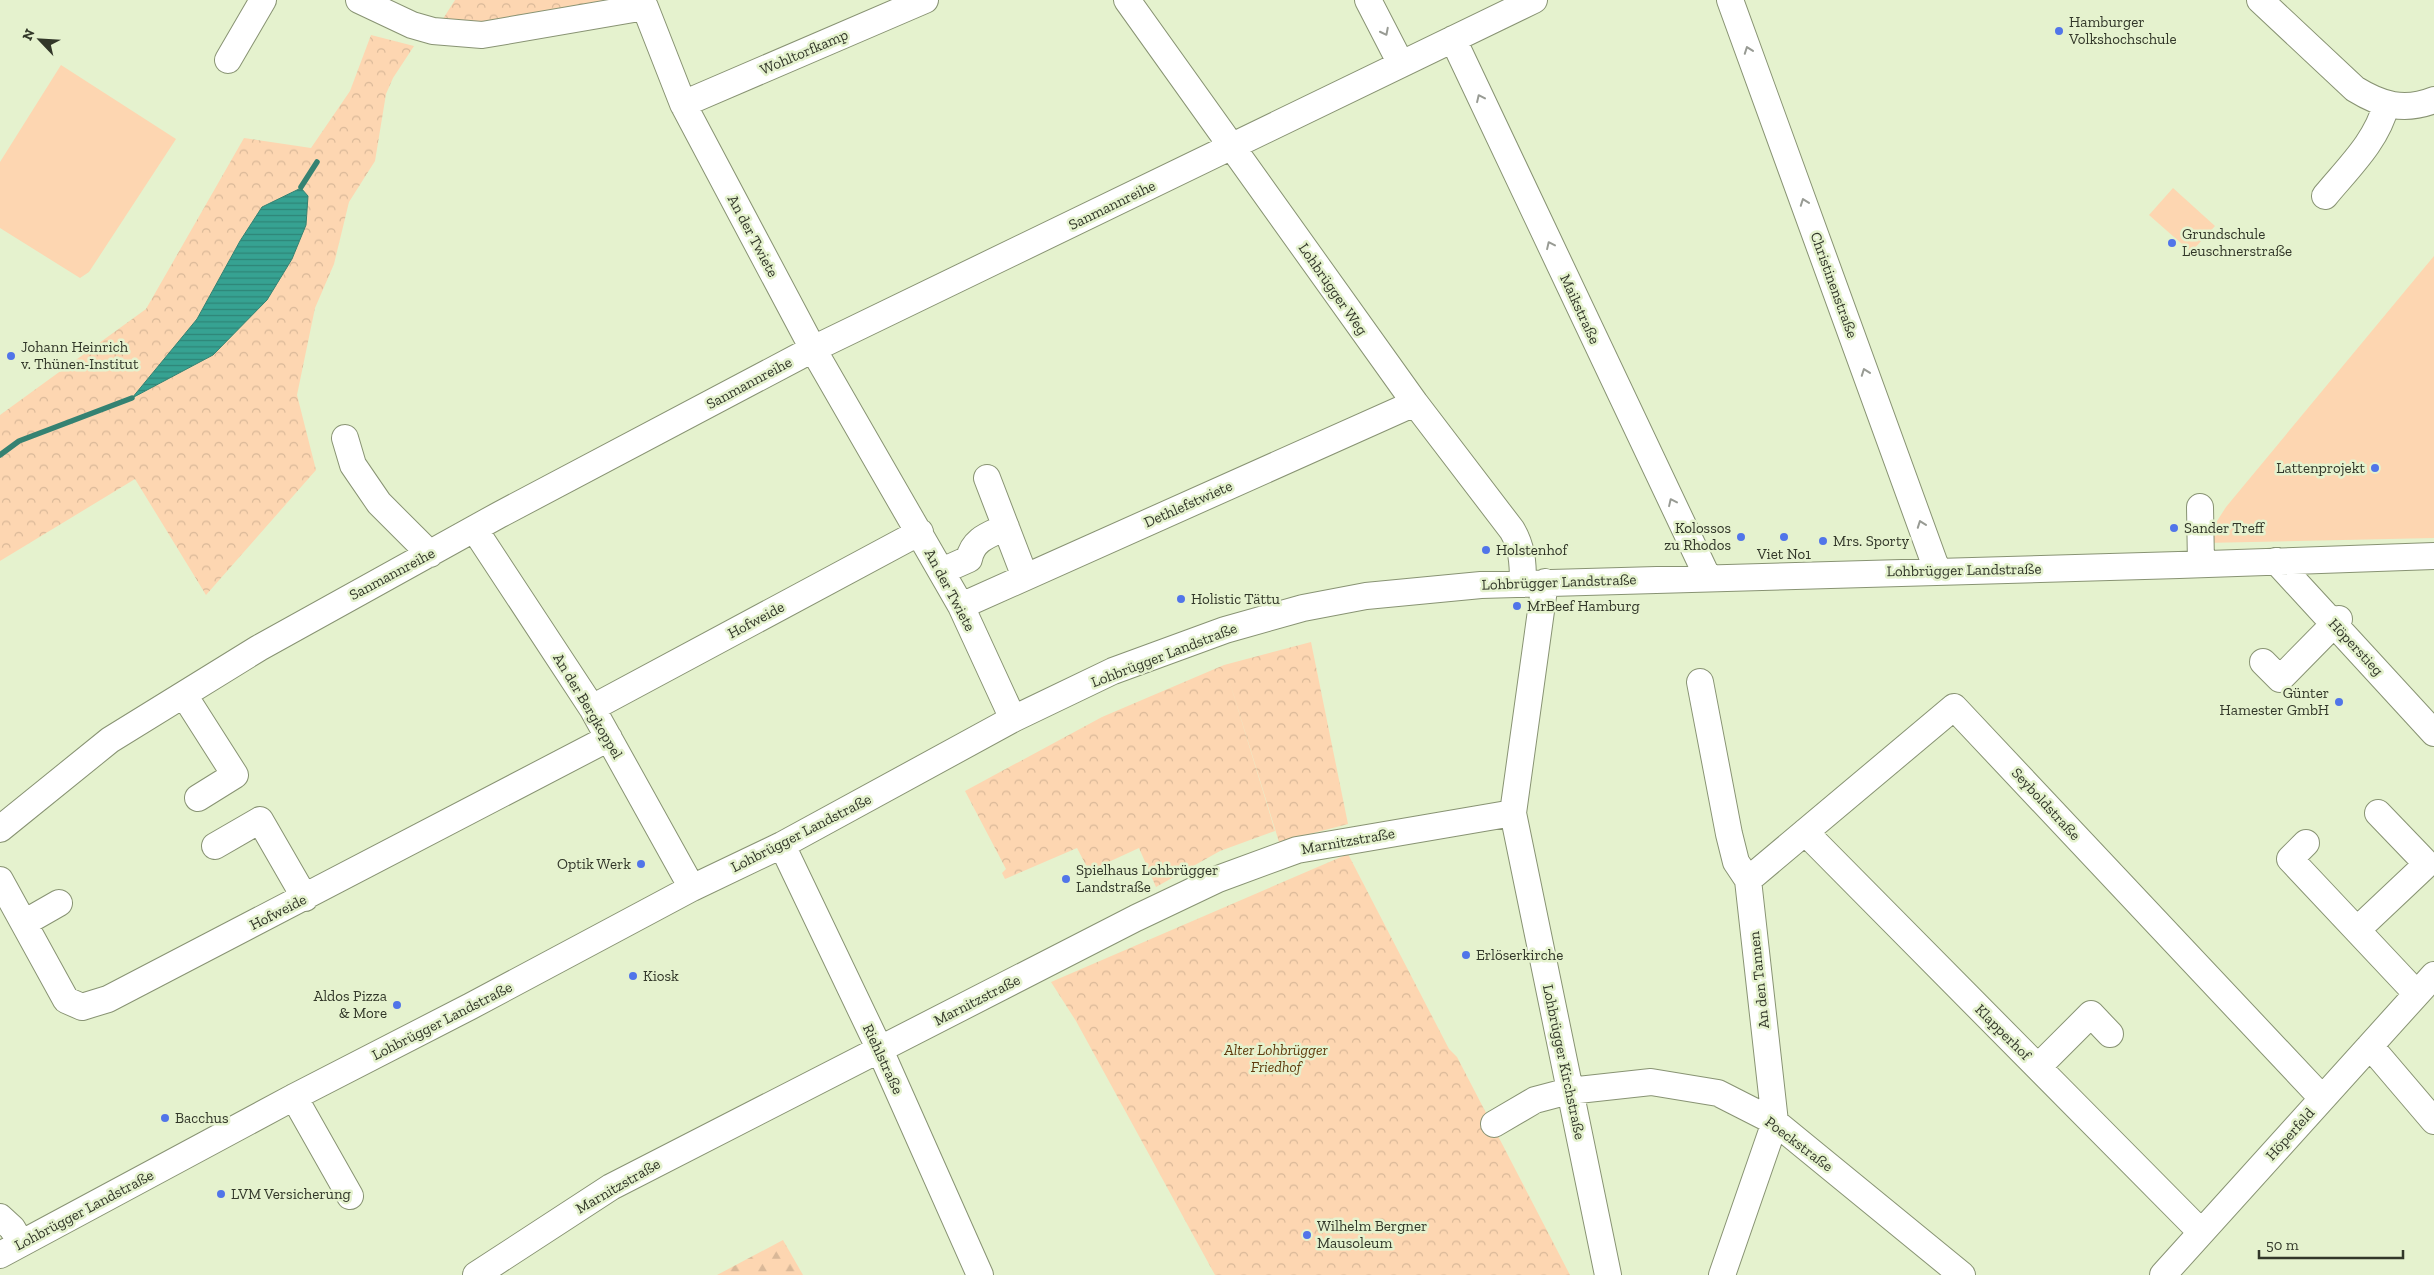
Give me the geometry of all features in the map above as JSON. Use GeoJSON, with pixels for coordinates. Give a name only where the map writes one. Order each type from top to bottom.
{"type":"FeatureCollection","features":[{"type":"Feature","properties":{"kind":"street"},"geometry":{"type":"LineString","coordinates":[[228,60],[263,0]]}},
{"type":"Feature","properties":{"kind":"street","name":"An der Twiete"},"geometry":{"type":"LineString","coordinates":[[359,0],[412,25],[433,31],[482,35],[645,7],[683,104],[813,349],[961,606],[1013,719]]}},
{"type":"Feature","properties":{"kind":"street","name":"Wohltorfkamp"},"geometry":{"type":"LineString","coordinates":[[683,104],[925,0]]}},
{"type":"Feature","properties":{"kind":"street","name":"Lohbrügger Weg"},"geometry":{"type":"LineString","coordinates":[[1127,0],[1415,403],[1519,542],[1523,557],[1534,582]]}},
{"type":"Feature","properties":{"kind":"street"},"geometry":{"type":"LineString","coordinates":[[1368,0],[1402,64]]}},
{"type":"Feature","properties":{"kind":"street","name":"Sanmannreihe"},"geometry":{"type":"LineString","coordinates":[[0,829],[110,740],[259,648],[499,515],[813,349],[1534,0]]}},
{"type":"Feature","properties":{"kind":"street","name":"Christinenstraße"},"geometry":{"type":"LineString","coordinates":[[1730,0],[1937,570]]}},
{"type":"Feature","properties":{"kind":"street"},"geometry":{"type":"LineString","coordinates":[[2260,0],[2355,89],[2370,99],[2386,105],[2404,108],[2434,100]]}},
{"type":"Feature","properties":{"kind":"street","name":"Maikstraße"},"geometry":{"type":"LineString","coordinates":[[1452,40],[1708,578]]}},
{"type":"Feature","properties":{"kind":"street"},"geometry":{"type":"LineString","coordinates":[[2325,196],[2369,143],[2382,119],[2386,105]]}},
{"type":"Feature","properties":{"kind":"street","name":"Dethlefstwiete"},"geometry":{"type":"LineString","coordinates":[[961,606],[1415,403]]}},
{"type":"Feature","properties":{"kind":"street"},"geometry":{"type":"LineString","coordinates":[[345,438],[353,465],[379,503],[430,554]]}},
{"type":"Feature","properties":{"kind":"street"},"geometry":{"type":"LineString","coordinates":[[987,478],[1026,577]]}},
{"type":"Feature","properties":{"kind":"street"},"geometry":{"type":"LineString","coordinates":[[2200,507],[2201,564]]}},
{"type":"Feature","properties":{"kind":"street"},"geometry":{"type":"LineString","coordinates":[[942,571],[968,559],[971,549],[977,541],[1006,527]]}},
{"type":"Feature","properties":{"kind":"street","name":"An der Bergkoppel"},"geometry":{"type":"LineString","coordinates":[[475,530],[592,708],[692,888]]}},
{"type":"Feature","properties":{"kind":"street","name":"Hofweide"},"geometry":{"type":"LineString","coordinates":[[592,708],[920,532]]}},
{"type":"Feature","properties":{"kind":"street","name":"Lohbrügger Landstraße"},"geometry":{"type":"LineString","coordinates":[[11,1249],[294,1097],[471,1006],[692,888],[782,845],[1013,719],[1113,671],[1224,630],[1264,618],[1366,596],[1423,589],[1534,582],[2434,556]]}},
{"type":"Feature","properties":{"kind":"street","name":"Höperstieg"},"geometry":{"type":"LineString","coordinates":[[2276,561],[2424,708],[2434,733]]}},
{"type":"Feature","properties":{"kind":"street","name":"Lohbrügger Kirchstraße"},"geometry":{"type":"LineString","coordinates":[[1534,582],[1513,813],[1608,1275]]}},
{"type":"Feature","properties":{"kind":"street"},"geometry":{"type":"LineString","coordinates":[[2263,662],[2280,679],[2337,622]]}},
{"type":"Feature","properties":{"kind":"street","name":"An den Tannen"},"geometry":{"type":"LineString","coordinates":[[1700,682],[1729,834],[1736,862],[1748,880],[1775,1122],[1722,1275]]}},
{"type":"Feature","properties":{"kind":"street"},"geometry":{"type":"LineString","coordinates":[[184,695],[235,776],[198,798]]}},
{"type":"Feature","properties":{"kind":"street","name":"Seyboldstraße"},"geometry":{"type":"LineString","coordinates":[[1748,880],[1954,707],[2322,1098]]}},
{"type":"Feature","properties":{"kind":"street","name":"Hofweide"},"geometry":{"type":"LineString","coordinates":[[0,880],[66,1000],[82,1007],[108,999],[305,898],[608,738]]}},
{"type":"Feature","properties":{"kind":"street","name":"Marnitzstraße"},"geometry":{"type":"LineString","coordinates":[[476,1275],[611,1187],[1136,918],[1218,879],[1297,850],[1513,813]]}},
{"type":"Feature","properties":{"kind":"street"},"geometry":{"type":"LineString","coordinates":[[2357,930],[2427,864],[2378,813]]}},
{"type":"Feature","properties":{"kind":"street"},"geometry":{"type":"LineString","coordinates":[[215,846],[260,820],[305,898]]}},
{"type":"Feature","properties":{"kind":"street","name":"Klapperhof"},"geometry":{"type":"LineString","coordinates":[[1806,832],[2201,1232]]}},
{"type":"Feature","properties":{"kind":"street"},"geometry":{"type":"LineString","coordinates":[[2306,843],[2290,859],[2416,993]]}},
{"type":"Feature","properties":{"kind":"street","name":"Riehlstraße"},"geometry":{"type":"LineString","coordinates":[[782,845],[880,1050],[980,1275]]}},
{"type":"Feature","properties":{"kind":"street"},"geometry":{"type":"LineString","coordinates":[[24,923],[59,903]]}},
{"type":"Feature","properties":{"kind":"street","name":"Höperfeld"},"geometry":{"type":"LineString","coordinates":[[2163,1275],[2434,975]]}},
{"type":"Feature","properties":{"kind":"street"},"geometry":{"type":"LineString","coordinates":[[2038,1067],[2091,1014],[2110,1034]]}},
{"type":"Feature","properties":{"kind":"street"},"geometry":{"type":"LineString","coordinates":[[2370,1046],[2434,1121]]}},
{"type":"Feature","properties":{"kind":"street","name":"Poeckstraße"},"geometry":{"type":"LineString","coordinates":[[1494,1124],[1535,1100],[1569,1091],[1651,1082],[1718,1094],[1775,1122],[1962,1275]]}},
{"type":"Feature","properties":{"kind":"street"},"geometry":{"type":"LineString","coordinates":[[294,1097],[350,1196]]}},
{"type":"Feature","properties":{"kind":"street"},"geometry":{"type":"LineString","coordinates":[[0,1217],[12,1228],[11,1249]]}},
{"type":"Feature","properties":{"kind":"green space"},"geometry":{"type":"Polygon","coordinates":[[[455,0],[607,0],[486,23],[449,19],[441,22],[455,0]]]}},
{"type":"Feature","properties":{"kind":"green space"},"geometry":{"type":"Polygon","coordinates":[[[371,35],[414,46],[393,78],[386,94],[375,161],[349,202],[334,264],[315,308],[297,395],[316,470],[206,595],[135,479],[0,561],[0,415],[146,309],[244,138],[311,148],[350,91],[371,35]],[[262,207],[240,241],[197,319],[134,398],[267,300],[292,259],[306,225],[262,207]]]}},
{"type":"Feature","properties":{"kind":"green space"},"geometry":{"type":"Polygon","coordinates":[[[61,65],[176,139],[89,272],[80,278],[0,228],[0,162],[61,65]]]}},
{"type":"Feature","properties":{"kind":"green space"},"geometry":{"type":"Polygon","coordinates":[[[2173,188],[2215,226],[2191,252],[2149,215],[2173,188]]]}},
{"type":"Feature","properties":{"kind":"green space"},"geometry":{"type":"Polygon","coordinates":[[[2434,256],[2434,538],[2203,543],[2226,507],[2434,256]]]}},
{"type":"Feature","properties":{"kind":"green space"},"geometry":{"type":"Polygon","coordinates":[[[1311,642],[1348,824],[1279,842],[1227,673],[1275,831],[1220,851],[1156,887],[1139,848],[1089,871],[1077,848],[1005,879],[1002,873],[1006,869],[965,791],[1102,717],[1224,665],[1311,642]]]}},
{"type":"Feature","properties":{"kind":"green space","name":"Alter Lohbrügger Friedhof"},"geometry":{"type":"Polygon","coordinates":[[[1348,854],[1449,1049],[1457,1057],[1570,1275],[1215,1275],[1076,1021],[1051,982],[1348,854]]]}},
{"type":"Feature","properties":{"kind":"green space"},"geometry":{"type":"Polygon","coordinates":[[[783,1240],[803,1275],[717,1275],[783,1240]]]}},
{"type":"Feature","properties":{"kind":"water"},"geometry":{"type":"Polygon","coordinates":[[[301,188],[308,196],[306,225],[292,259],[267,300],[213,355],[132,398],[197,319],[240,241],[262,207],[301,188]]]}},
{"type":"Feature","properties":{"kind":"waterway"},"geometry":{"type":"LineString","coordinates":[[301,187],[317,162]]}},
{"type":"Feature","properties":{"kind":"waterway"},"geometry":{"type":"LineString","coordinates":[[0,455],[19,441],[132,398]]}},
{"type":"Feature","properties":{"kind":"place","name":"Hamburger Volkshochschule"},"geometry":{"type":"Point","coordinates":[2059,31]}},
{"type":"Feature","properties":{"kind":"place","name":"Grundschule Leuschnerstraße"},"geometry":{"type":"Point","coordinates":[2172,243]}},
{"type":"Feature","properties":{"kind":"place","name":"Johann Heinrich v. Thünen-Institut"},"geometry":{"type":"Point","coordinates":[11,356]}},
{"type":"Feature","properties":{"kind":"place","name":"Lattenprojekt"},"geometry":{"type":"Point","coordinates":[2375,468]}},
{"type":"Feature","properties":{"kind":"place","name":"Sander Treff"},"geometry":{"type":"Point","coordinates":[2174,528]}},
{"type":"Feature","properties":{"kind":"place","name":"Kolossos zu Rhodos"},"geometry":{"type":"Point","coordinates":[1741,537]}},
{"type":"Feature","properties":{"kind":"place","name":"Viet No1"},"geometry":{"type":"Point","coordinates":[1784,537]}},
{"type":"Feature","properties":{"kind":"place","name":"Mrs. Sporty"},"geometry":{"type":"Point","coordinates":[1823,541]}},
{"type":"Feature","properties":{"kind":"place","name":"Holstenhof"},"geometry":{"type":"Point","coordinates":[1486,550]}},
{"type":"Feature","properties":{"kind":"place","name":"Holistic Tättu"},"geometry":{"type":"Point","coordinates":[1181,599]}},
{"type":"Feature","properties":{"kind":"place","name":"MrBeef Hamburg"},"geometry":{"type":"Point","coordinates":[1517,606]}},
{"type":"Feature","properties":{"kind":"place","name":"Günter Hamester GmbH"},"geometry":{"type":"Point","coordinates":[2339,702]}},
{"type":"Feature","properties":{"kind":"place","name":"Optik Werk"},"geometry":{"type":"Point","coordinates":[641,864]}},
{"type":"Feature","properties":{"kind":"place","name":"Spielhaus Lohbrügger Landstraße"},"geometry":{"type":"Point","coordinates":[1066,879]}},
{"type":"Feature","properties":{"kind":"place","name":"Erlöserkirche"},"geometry":{"type":"Point","coordinates":[1466,955]}},
{"type":"Feature","properties":{"kind":"place","name":"Kiosk"},"geometry":{"type":"Point","coordinates":[633,976]}},
{"type":"Feature","properties":{"kind":"place","name":"Aldos Pizza & More"},"geometry":{"type":"Point","coordinates":[397,1005]}},
{"type":"Feature","properties":{"kind":"place","name":"Bacchus"},"geometry":{"type":"Point","coordinates":[165,1118]}},
{"type":"Feature","properties":{"kind":"place","name":"LVM Versicherung"},"geometry":{"type":"Point","coordinates":[221,1194]}},
{"type":"Feature","properties":{"kind":"place","name":"Wilhelm Bergner Mausoleum"},"geometry":{"type":"Point","coordinates":[1307,1235]}}]}
